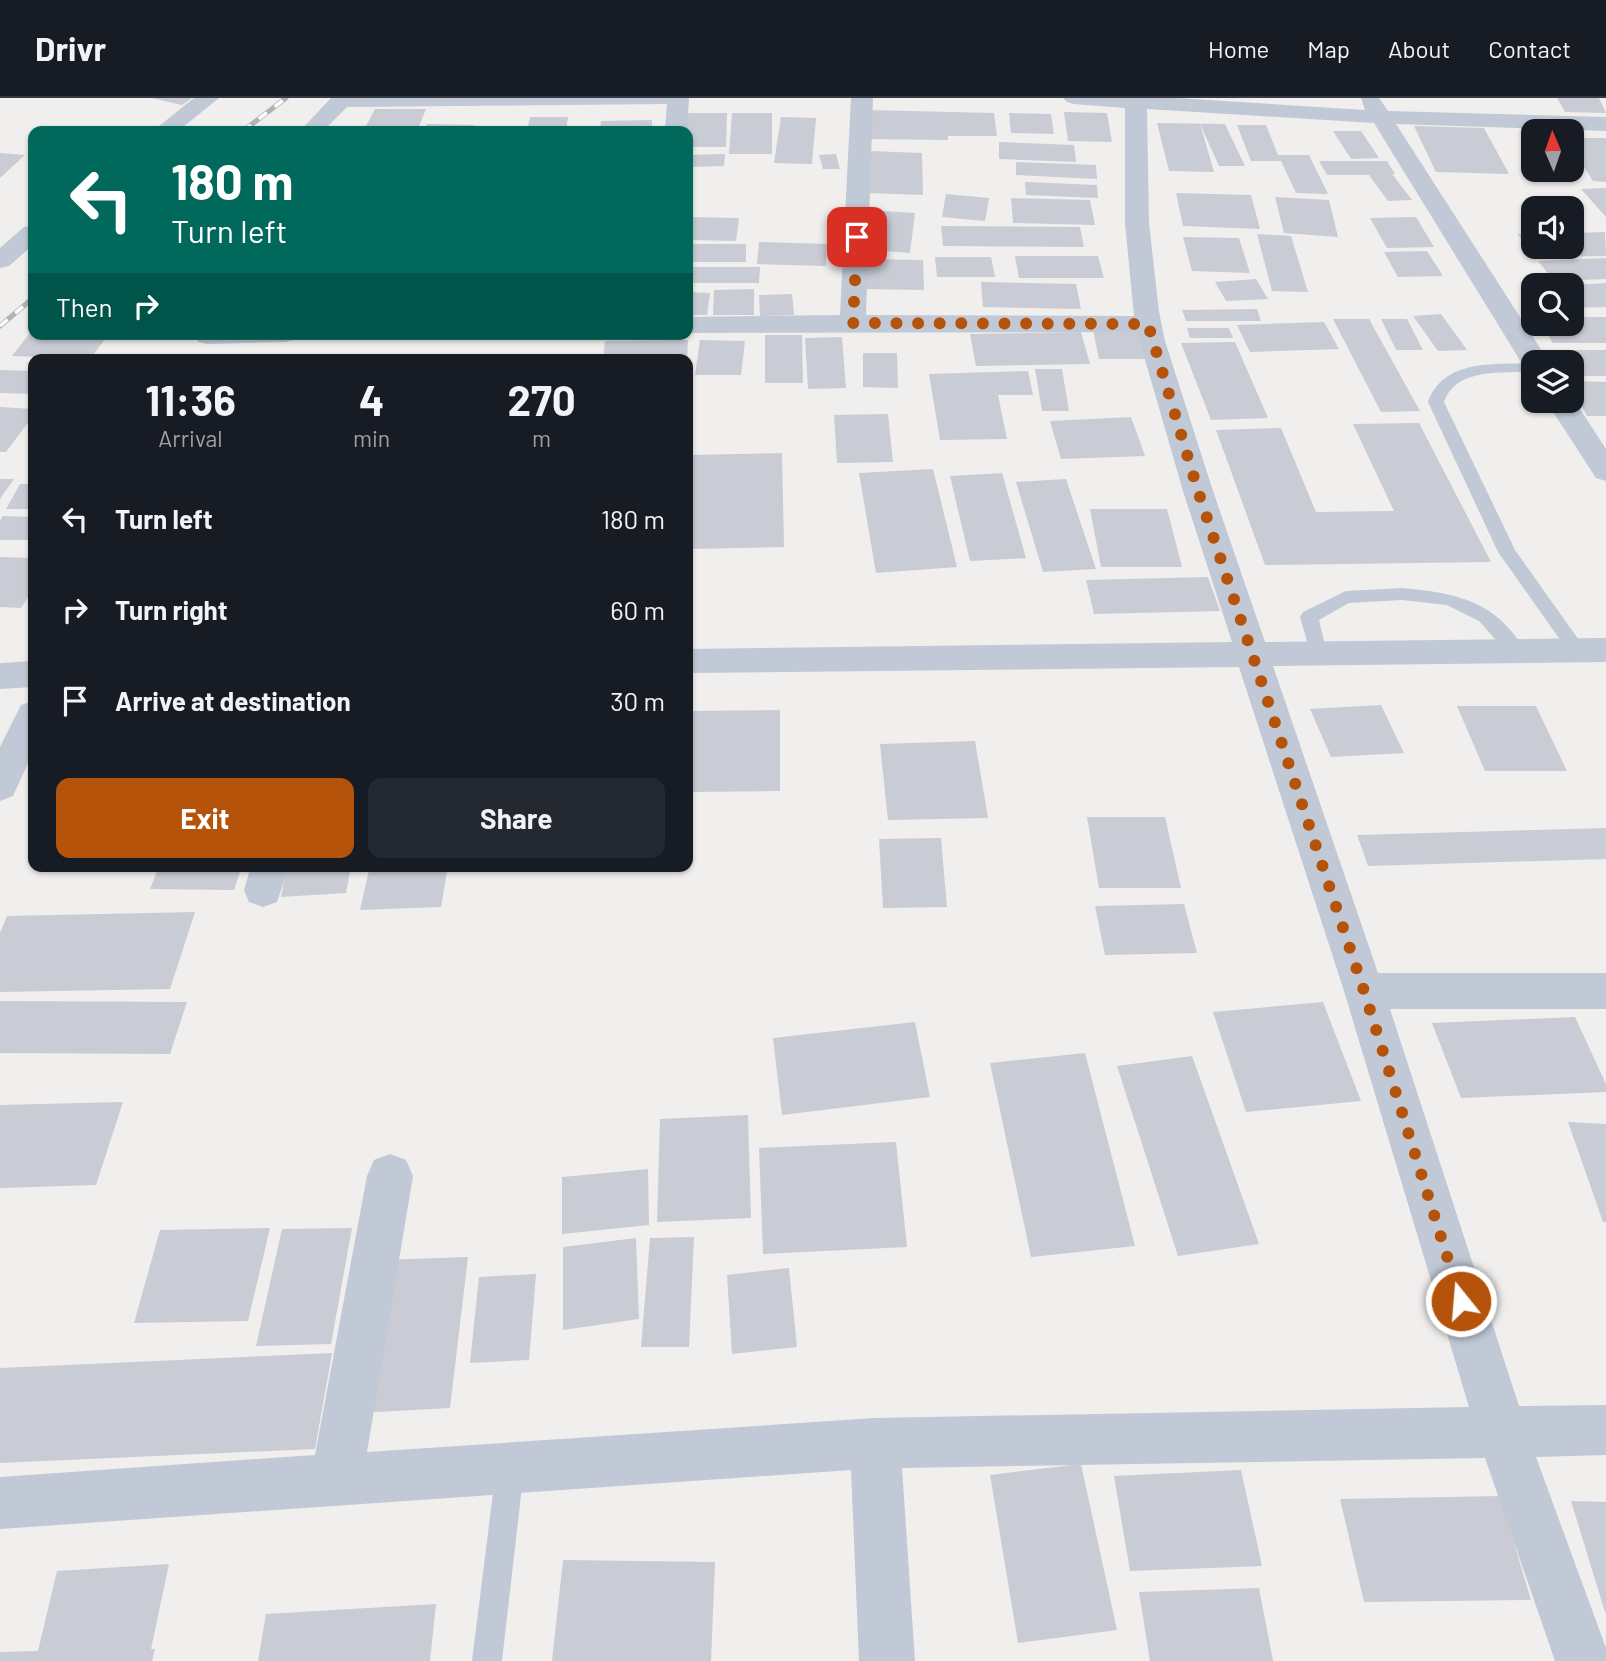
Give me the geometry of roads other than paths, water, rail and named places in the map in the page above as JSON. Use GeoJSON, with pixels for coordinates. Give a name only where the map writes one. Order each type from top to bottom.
{"type":"FeatureCollection","features":[{"type":"Feature","properties":{"kind":"street"},"geometry":{"type":"LineString","coordinates":[[171,126],[208,98]]}},
{"type":"Feature","properties":{"kind":"street"},"geometry":{"type":"LineString","coordinates":[[316,126],[342,99],[665,98]]}},
{"type":"Feature","properties":{"kind":"street"},"geometry":{"type":"LineString","coordinates":[[677,126],[678,98]]}},
{"type":"Feature","properties":{"kind":"street"},"geometry":{"type":"LineString","coordinates":[[853,323],[862,98]]}},
{"type":"Feature","properties":{"kind":"street"},"geometry":{"type":"LineString","coordinates":[[1074,98],[1136,103],[1374,107],[1606,124]]}},
{"type":"Feature","properties":{"kind":"street"},"geometry":{"type":"LineString","coordinates":[[1136,103],[1137,220],[1148,324],[1198,491],[1364,991],[1501,1430],[1583,1661]]}},
{"type":"Feature","properties":{"kind":"street"},"geometry":{"type":"LineString","coordinates":[[1374,107],[1525,350]]}},
{"type":"Feature","properties":{"kind":"street"},"geometry":{"type":"LineString","coordinates":[[0,233],[28,234]]}},
{"type":"Feature","properties":{"kind":"street"},"geometry":{"type":"LineString","coordinates":[[0,261],[28,237]]}},
{"type":"Feature","properties":{"kind":"street"},"geometry":{"type":"LineString","coordinates":[[693,325],[1148,324]]}},
{"type":"Feature","properties":{"kind":"street"},"geometry":{"type":"LineString","coordinates":[[204,343],[231,340]]}},
{"type":"Feature","properties":{"kind":"street"},"geometry":{"type":"LineString","coordinates":[[1568,413],[1606,471]]}},
{"type":"Feature","properties":{"kind":"street"},"geometry":{"type":"LineString","coordinates":[[693,661],[1592,650]]}},
{"type":"Feature","properties":{"kind":"street"},"geometry":{"type":"LineString","coordinates":[[0,676],[28,674]]}},
{"type":"Feature","properties":{"kind":"street"},"geometry":{"type":"LineString","coordinates":[[0,786],[28,725]]}},
{"type":"Feature","properties":{"kind":"street"},"geometry":{"type":"LineString","coordinates":[[1364,991],[1606,991]]}},
{"type":"Feature","properties":{"kind":"street"},"geometry":{"type":"LineString","coordinates":[[336,1481],[390,1176]]}},
{"type":"Feature","properties":{"kind":"street"},"geometry":{"type":"LineString","coordinates":[[0,1503],[875,1443],[1606,1430]]}},
{"type":"Feature","properties":{"kind":"street"},"geometry":{"type":"LineString","coordinates":[[875,1443],[887,1661]]}},
{"type":"Feature","properties":{"kind":"lane"},"geometry":{"type":"LineString","coordinates":[[1521,367],[1471,373],[1451,379],[1441,388],[1436,402],[1507,552],[1592,650]]}},
{"type":"Feature","properties":{"kind":"lane"},"geometry":{"type":"LineString","coordinates":[[1318,653],[1309,617],[1346,597],[1402,594],[1450,599],[1485,616],[1516,651]]}},
{"type":"Feature","properties":{"kind":"lane"},"geometry":{"type":"LineString","coordinates":[[487,1661],[510,1469]]}},
{"type":"Feature","properties":{"kind":"railway"},"geometry":{"type":"LineString","coordinates":[[250,126],[286,98]]}},
{"type":"Feature","properties":{"kind":"railway"},"geometry":{"type":"LineString","coordinates":[[0,326],[28,302]]}}]}
